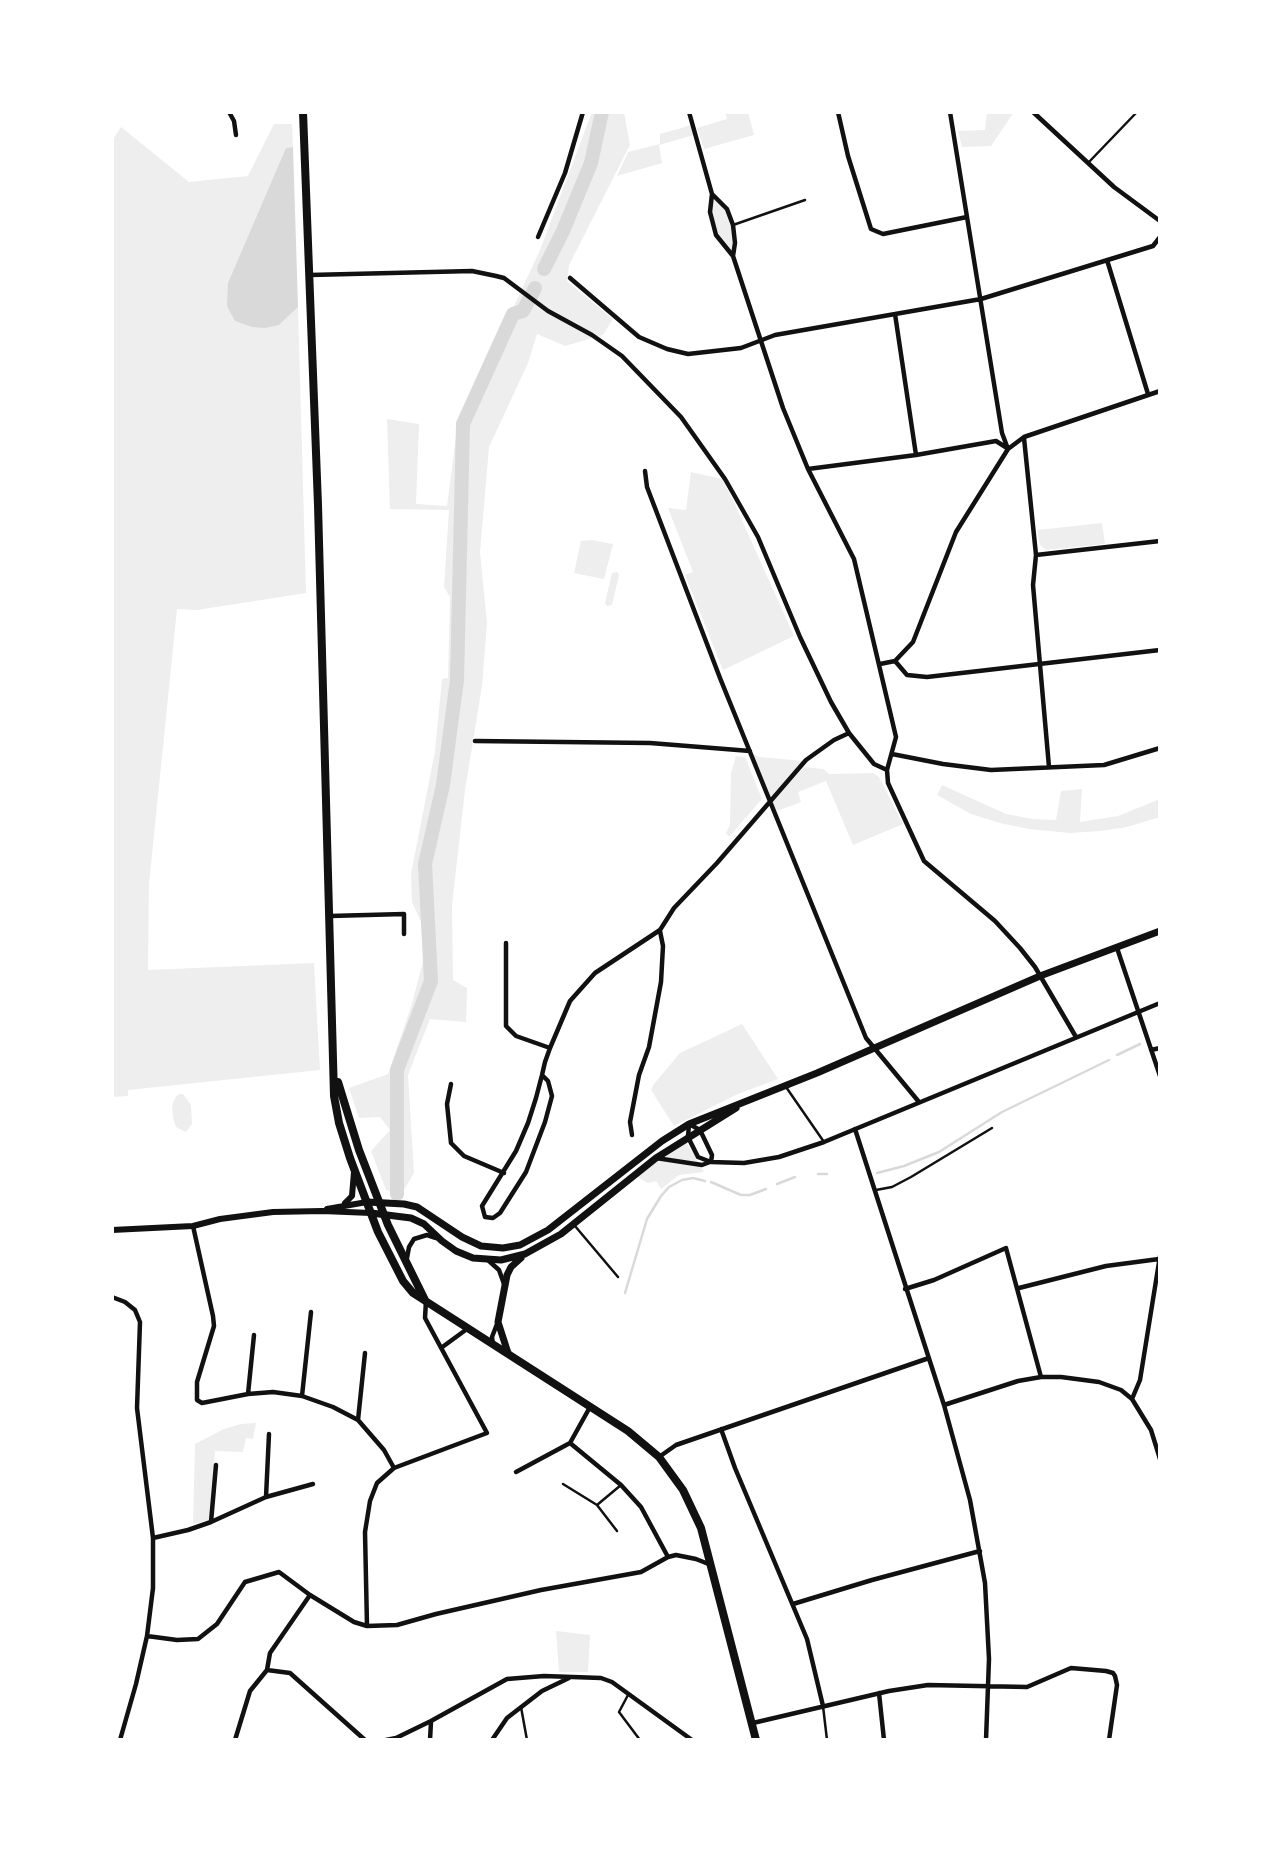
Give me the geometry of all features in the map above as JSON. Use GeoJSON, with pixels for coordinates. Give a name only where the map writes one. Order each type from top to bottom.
{"type":"FeatureCollection","features":[{"type":"Feature","properties":{"kind":"main road"},"geometry":{"type":"LineString","coordinates":[[303,112],[334,1096],[339,1123],[378,1232],[403,1281],[413,1293],[628,1431],[659,1457],[692,1506],[711,1566],[756,1740]]}},
{"type":"Feature","properties":{"kind":"main road"},"geometry":{"type":"LineString","coordinates":[[367,1202],[417,1207],[470,1242],[492,1247],[520,1245],[534,1240],[662,1141],[690,1124],[873,1049],[1040,976],[1160,931]]}},
{"type":"Feature","properties":{"kind":"main road"},"geometry":{"type":"LineString","coordinates":[[334,1069],[348,1121],[383,1214],[426,1300]]}},
{"type":"Feature","properties":{"kind":"main road"},"geometry":{"type":"LineString","coordinates":[[371,1213],[411,1218],[424,1224],[442,1241],[473,1258],[488,1260],[525,1254],[544,1245],[573,1224],[656,1158],[747,1101]]}},
{"type":"Feature","properties":{"kind":"main road"},"geometry":{"type":"LineString","coordinates":[[510,1357],[496,1326],[504,1284],[511,1267],[525,1254]]}},
{"type":"Feature","properties":{"kind":"street"},"geometry":{"type":"LineString","coordinates":[[229,112],[234,121],[236,135]]}},
{"type":"Feature","properties":{"kind":"street"},"geometry":{"type":"LineString","coordinates":[[538,237],[565,173],[583,112]]}},
{"type":"Feature","properties":{"kind":"street"},"geometry":{"type":"LineString","coordinates":[[689,112],[712,194],[710,212],[713,225],[722,245],[733,256],[783,408],[808,469],[854,559],[896,737],[887,770],[888,783],[924,861],[1008,934],[1040,976],[1076,1037]]}},
{"type":"Feature","properties":{"kind":"street"},"geometry":{"type":"LineString","coordinates":[[838,112],[848,156],[871,229],[883,234],[967,217]]}},
{"type":"Feature","properties":{"kind":"street"},"geometry":{"type":"LineString","coordinates":[[950,112],[1002,433],[1008,449]]}},
{"type":"Feature","properties":{"kind":"street"},"geometry":{"type":"LineString","coordinates":[[1033,112],[1114,187],[1160,221]]}},
{"type":"Feature","properties":{"kind":"street"},"geometry":{"type":"LineString","coordinates":[[712,194],[727,209],[733,225],[736,243],[733,256]]}},
{"type":"Feature","properties":{"kind":"street"},"geometry":{"type":"LineString","coordinates":[[570,278],[639,337],[667,349],[688,354],[741,348],[775,335],[981,299],[1153,246],[1160,237]]}},
{"type":"Feature","properties":{"kind":"street"},"geometry":{"type":"LineString","coordinates":[[1107,260],[1148,394]]}},
{"type":"Feature","properties":{"kind":"street"},"geometry":{"type":"LineString","coordinates":[[310,275],[472,271],[504,278],[548,311],[592,335],[622,356],[681,417],[719,470],[758,537],[800,637],[849,733],[874,764],[887,770]]}},
{"type":"Feature","properties":{"kind":"street"},"geometry":{"type":"LineString","coordinates":[[895,314],[916,455]]}},
{"type":"Feature","properties":{"kind":"street"},"geometry":{"type":"LineString","coordinates":[[880,664],[895,661],[913,642],[956,532],[1008,449],[1024,437],[1160,391]]}},
{"type":"Feature","properties":{"kind":"street"},"geometry":{"type":"LineString","coordinates":[[1024,437],[1036,555],[1033,585],[1049,767]]}},
{"type":"Feature","properties":{"kind":"street"},"geometry":{"type":"LineString","coordinates":[[808,469],[996,441],[1008,449]]}},
{"type":"Feature","properties":{"kind":"street"},"geometry":{"type":"LineString","coordinates":[[645,471],[652,500],[866,1038],[919,1102]]}},
{"type":"Feature","properties":{"kind":"street"},"geometry":{"type":"LineString","coordinates":[[1036,555],[1160,541]]}},
{"type":"Feature","properties":{"kind":"street"},"geometry":{"type":"LineString","coordinates":[[895,661],[907,675],[926,677],[1160,650]]}},
{"type":"Feature","properties":{"kind":"street"},"geometry":{"type":"LineString","coordinates":[[542,1075],[548,1081],[552,1096],[526,1172],[500,1213],[493,1218],[485,1217],[482,1206],[504,1173],[528,1123],[542,1075],[550,1048],[570,1001],[595,973],[660,930],[674,908],[717,863],[806,760],[849,733]]}},
{"type":"Feature","properties":{"kind":"street"},"geometry":{"type":"LineString","coordinates":[[475,741],[650,743],[750,751]]}},
{"type":"Feature","properties":{"kind":"street"},"geometry":{"type":"LineString","coordinates":[[892,754],[991,770],[1104,765],[1160,748]]}},
{"type":"Feature","properties":{"kind":"street"},"geometry":{"type":"LineString","coordinates":[[329,916],[404,914],[404,934]]}},
{"type":"Feature","properties":{"kind":"street"},"geometry":{"type":"LineString","coordinates":[[632,1135],[630,1122],[639,1075],[649,1047],[661,982],[663,946],[660,930]]}},
{"type":"Feature","properties":{"kind":"street"},"geometry":{"type":"LineString","coordinates":[[506,943],[506,1026],[516,1036],[550,1048]]}},
{"type":"Feature","properties":{"kind":"street"},"geometry":{"type":"LineString","coordinates":[[1117,947],[1160,1076]]}},
{"type":"Feature","properties":{"kind":"street"},"geometry":{"type":"LineString","coordinates":[[711,1162],[712,1155],[700,1130],[690,1124],[688,1137],[698,1157],[711,1162],[744,1164],[790,1154],[1160,1003]]}},
{"type":"Feature","properties":{"kind":"street"},"geometry":{"type":"LineString","coordinates":[[1152,1050],[1160,1048]]}},
{"type":"Feature","properties":{"kind":"street"},"geometry":{"type":"LineString","coordinates":[[451,1084],[447,1104],[450,1143],[464,1156],[504,1173]]}},
{"type":"Feature","properties":{"kind":"street"},"geometry":{"type":"LineString","coordinates":[[855,1129],[944,1405],[968,1492],[985,1583],[989,1686],[986,1740]]}},
{"type":"Feature","properties":{"kind":"street"},"geometry":{"type":"LineString","coordinates":[[656,1158],[702,1165],[711,1162]]}},
{"type":"Feature","properties":{"kind":"street"},"geometry":{"type":"LineString","coordinates":[[343,1205],[352,1196],[354,1170]]}},
{"type":"Feature","properties":{"kind":"street"},"geometry":{"type":"LineString","coordinates":[[322,1211],[367,1202]]}},
{"type":"Feature","properties":{"kind":"street"},"geometry":{"type":"LineString","coordinates":[[112,1230],[193,1226],[244,1215],[322,1211],[371,1213]]}},
{"type":"Feature","properties":{"kind":"street"},"geometry":{"type":"LineString","coordinates":[[566,1215],[573,1224]]}},
{"type":"Feature","properties":{"kind":"street"},"geometry":{"type":"LineString","coordinates":[[193,1226],[214,1326],[197,1382],[197,1400],[202,1403],[274,1392],[302,1396],[333,1407],[358,1420],[384,1450],[394,1468]]}},
{"type":"Feature","properties":{"kind":"street"},"geometry":{"type":"LineString","coordinates":[[409,1269],[408,1254],[414,1239],[427,1235],[442,1241]]}},
{"type":"Feature","properties":{"kind":"street"},"geometry":{"type":"LineString","coordinates":[[905,1289],[934,1280],[1006,1248],[1041,1377]]}},
{"type":"Feature","properties":{"kind":"street"},"geometry":{"type":"LineString","coordinates":[[1019,1288],[1106,1266],[1160,1257],[1140,1380],[1132,1399]]}},
{"type":"Feature","properties":{"kind":"street"},"geometry":{"type":"LineString","coordinates":[[488,1260],[499,1270],[504,1284]]}},
{"type":"Feature","properties":{"kind":"street"},"geometry":{"type":"LineString","coordinates":[[112,1297],[135,1310],[140,1322],[137,1408],[153,1538],[153,1588],[146,1636],[120,1740]]}},
{"type":"Feature","properties":{"kind":"street"},"geometry":{"type":"LineString","coordinates":[[367,1626],[365,1532],[373,1493],[385,1474],[394,1468],[487,1433],[425,1318],[426,1300]]}},
{"type":"Feature","properties":{"kind":"street"},"geometry":{"type":"LineString","coordinates":[[302,1396],[311,1312]]}},
{"type":"Feature","properties":{"kind":"street"},"geometry":{"type":"LineString","coordinates":[[441,1348],[469,1331],[481,1333],[496,1326]]}},
{"type":"Feature","properties":{"kind":"street"},"geometry":{"type":"LineString","coordinates":[[493,1346],[496,1326]]}},
{"type":"Feature","properties":{"kind":"street"},"geometry":{"type":"LineString","coordinates":[[248,1394],[254,1335]]}},
{"type":"Feature","properties":{"kind":"street"},"geometry":{"type":"LineString","coordinates":[[358,1420],[365,1353]]}},
{"type":"Feature","properties":{"kind":"street"},"geometry":{"type":"LineString","coordinates":[[659,1457],[676,1445],[929,1358]]}},
{"type":"Feature","properties":{"kind":"street"},"geometry":{"type":"LineString","coordinates":[[944,1405],[1018,1381],[1041,1377],[1090,1380],[1121,1390],[1132,1399],[1147,1422],[1160,1459]]}},
{"type":"Feature","properties":{"kind":"street"},"geometry":{"type":"LineString","coordinates":[[516,1472],[570,1443],[590,1406]]}},
{"type":"Feature","properties":{"kind":"street"},"geometry":{"type":"LineString","coordinates":[[724,1428],[735,1468],[807,1639],[823,1706]]}},
{"type":"Feature","properties":{"kind":"street"},"geometry":{"type":"LineString","coordinates":[[266,1497],[269,1434]]}},
{"type":"Feature","properties":{"kind":"street"},"geometry":{"type":"LineString","coordinates":[[570,1443],[621,1485],[640,1507],[668,1557]]}},
{"type":"Feature","properties":{"kind":"street"},"geometry":{"type":"LineString","coordinates":[[211,1522],[216,1465]]}},
{"type":"Feature","properties":{"kind":"street"},"geometry":{"type":"LineString","coordinates":[[153,1538],[211,1522],[266,1497],[313,1484]]}},
{"type":"Feature","properties":{"kind":"street"},"geometry":{"type":"LineString","coordinates":[[793,1604],[980,1552]]}},
{"type":"Feature","properties":{"kind":"street"},"geometry":{"type":"LineString","coordinates":[[146,1636],[177,1640],[198,1639],[217,1624],[245,1581],[279,1572],[310,1595],[354,1622],[367,1626],[397,1625],[541,1590],[641,1572],[668,1557],[685,1556],[711,1566]]}},
{"type":"Feature","properties":{"kind":"street"},"geometry":{"type":"LineString","coordinates":[[235,1740],[250,1691],[267,1670],[270,1653],[310,1595]]}},
{"type":"Feature","properties":{"kind":"street"},"geometry":{"type":"LineString","coordinates":[[752,1723],[879,1693],[928,1685],[1027,1687],[1071,1668],[1113,1672],[1117,1685],[1109,1740]]}},
{"type":"Feature","properties":{"kind":"street"},"geometry":{"type":"LineString","coordinates":[[267,1670],[290,1673],[365,1740]]}},
{"type":"Feature","properties":{"kind":"street"},"geometry":{"type":"LineString","coordinates":[[544,1676],[546,1689]]}},
{"type":"Feature","properties":{"kind":"street"},"geometry":{"type":"LineString","coordinates":[[386,1740],[431,1721],[507,1679],[544,1676],[601,1678],[692,1740]]}},
{"type":"Feature","properties":{"kind":"street"},"geometry":{"type":"LineString","coordinates":[[492,1740],[507,1718],[546,1689],[569,1678]]}},
{"type":"Feature","properties":{"kind":"street"},"geometry":{"type":"LineString","coordinates":[[879,1693],[884,1740]]}},
{"type":"Feature","properties":{"kind":"street"},"geometry":{"type":"LineString","coordinates":[[429,1740],[431,1721]]}},
{"type":"Feature","properties":{"kind":"lane"},"geometry":{"type":"LineString","coordinates":[[1088,163],[1137,112]]}},
{"type":"Feature","properties":{"kind":"lane"},"geometry":{"type":"LineString","coordinates":[[733,225],[805,200]]}},
{"type":"Feature","properties":{"kind":"lane"},"geometry":{"type":"LineString","coordinates":[[785,1086],[824,1142]]}},
{"type":"Feature","properties":{"kind":"lane"},"geometry":{"type":"LineString","coordinates":[[876,1190],[892,1187],[911,1177],[992,1128]]}},
{"type":"Feature","properties":{"kind":"lane"},"geometry":{"type":"LineString","coordinates":[[573,1224],[618,1277]]}},
{"type":"Feature","properties":{"kind":"lane"},"geometry":{"type":"LineString","coordinates":[[562,1484],[597,1506],[617,1531]]}},
{"type":"Feature","properties":{"kind":"lane"},"geometry":{"type":"LineString","coordinates":[[597,1506],[621,1485]]}},
{"type":"Feature","properties":{"kind":"lane"},"geometry":{"type":"LineString","coordinates":[[628,1695],[619,1712],[633,1727],[640,1740]]}},
{"type":"Feature","properties":{"kind":"lane"},"geometry":{"type":"LineString","coordinates":[[823,1706],[827,1740]]}},
{"type":"Feature","properties":{"kind":"lane"},"geometry":{"type":"LineString","coordinates":[[521,1707],[527,1740]]}},
{"type":"Feature","properties":{"kind":"shaded area"},"geometry":{"type":"Polygon","coordinates":[[[592,112],[624,112],[630,145],[569,265],[567,281],[613,319],[603,335],[565,346],[537,334],[528,363],[489,447],[480,552],[487,623],[482,686],[465,790],[452,905],[453,980],[467,988],[466,1022],[430,1019],[408,1075],[414,1173],[402,1193],[386,1190],[371,1151],[390,1130],[380,1117],[359,1118],[349,1088],[388,1074],[411,1007],[424,958],[422,924],[412,902],[411,874],[435,751],[442,679],[448,678],[450,597],[444,587],[449,510],[390,509],[387,419],[419,424],[416,504],[447,506],[457,429],[540,250],[592,112]]]}},
{"type":"Feature","properties":{"kind":"shaded area"},"geometry":{"type":"Polygon","coordinates":[[[725,112],[748,112],[754,135],[704,149],[697,128],[727,119],[725,112]]]}},
{"type":"Feature","properties":{"kind":"shaded area"},"geometry":{"type":"Polygon","coordinates":[[[987,112],[1014,112],[991,146],[962,147],[958,131],[985,130],[987,112]]]}},
{"type":"Feature","properties":{"kind":"shaded area"},"geometry":{"type":"Polygon","coordinates":[[[274,124],[292,124],[293,147],[286,148],[279,325],[298,307],[306,593],[197,610],[177,609],[149,884],[148,970],[314,963],[320,1070],[128,1090],[128,1096],[112,1097],[112,141],[121,127],[189,182],[248,176],[274,124]]]}},
{"type":"Feature","properties":{"kind":"shaded area"},"geometry":{"type":"Polygon","coordinates":[[[692,125],[694,135],[659,145],[662,163],[617,176],[628,152],[660,144],[660,134],[692,125]]]}},
{"type":"Feature","properties":{"kind":"shaded area"},"geometry":{"type":"Polygon","coordinates":[[[293,147],[298,307],[279,325],[252,327],[235,321],[227,306],[228,283],[286,148],[293,147]]]}},
{"type":"Feature","properties":{"kind":"shaded area"},"geometry":{"type":"Polygon","coordinates":[[[713,196],[726,210],[732,225],[733,250],[729,251],[717,235],[712,211],[713,196]]]}},
{"type":"Feature","properties":{"kind":"shaded area"},"geometry":{"type":"Polygon","coordinates":[[[691,472],[722,479],[794,636],[723,670],[685,575],[693,572],[668,508],[686,510],[691,472]]]}},
{"type":"Feature","properties":{"kind":"shaded area"},"geometry":{"type":"Polygon","coordinates":[[[1102,523],[1105,544],[1046,550],[1040,545],[1037,530],[1102,523]]]}},
{"type":"Feature","properties":{"kind":"shaded area"},"geometry":{"type":"Polygon","coordinates":[[[581,541],[613,544],[604,579],[574,573],[581,541]]]}},
{"type":"Feature","properties":{"kind":"shaded area"},"geometry":{"type":"Polygon","coordinates":[[[617,572],[619,575],[612,605],[607,606],[605,603],[612,573],[617,572]]]}},
{"type":"Feature","properties":{"kind":"shaded area"},"geometry":{"type":"Polygon","coordinates":[[[753,754],[759,757],[803,761],[770,799],[753,754]]]}},
{"type":"Feature","properties":{"kind":"shaded area"},"geometry":{"type":"Polygon","coordinates":[[[736,756],[745,757],[762,799],[729,837],[726,833],[730,825],[731,773],[736,756]]]}},
{"type":"Feature","properties":{"kind":"shaded area"},"geometry":{"type":"Polygon","coordinates":[[[804,767],[823,769],[829,774],[873,773],[879,777],[903,824],[853,845],[826,781],[798,792],[801,802],[777,811],[772,801],[804,767]]]}},
{"type":"Feature","properties":{"kind":"shaded area"},"geometry":{"type":"Polygon","coordinates":[[[942,785],[1006,814],[1033,819],[1056,820],[1061,791],[1082,789],[1080,822],[1118,816],[1160,799],[1160,817],[1127,827],[1100,831],[1070,833],[1029,829],[971,814],[937,795],[942,785]]]}},
{"type":"Feature","properties":{"kind":"shaded area"},"geometry":{"type":"Polygon","coordinates":[[[742,1024],[778,1079],[738,1094],[674,1126],[651,1090],[654,1084],[680,1053],[742,1024]]]}},
{"type":"Feature","properties":{"kind":"shaded area"},"geometry":{"type":"Polygon","coordinates":[[[179,1094],[183,1094],[191,1105],[192,1124],[186,1132],[176,1127],[173,1118],[172,1106],[179,1094]]]}},
{"type":"Feature","properties":{"kind":"shaded area"},"geometry":{"type":"Polygon","coordinates":[[[685,1140],[704,1172],[679,1175],[661,1189],[656,1181],[648,1183],[637,1177],[685,1140]]]}},
{"type":"Feature","properties":{"kind":"shaded area"},"geometry":{"type":"Polygon","coordinates":[[[256,1423],[253,1439],[246,1438],[243,1452],[215,1451],[210,1520],[193,1524],[195,1444],[224,1429],[256,1423]]]}},
{"type":"Feature","properties":{"kind":"shaded area"},"geometry":{"type":"Polygon","coordinates":[[[556,1631],[590,1635],[588,1672],[559,1672],[556,1631]]]}},
{"type":"Feature","properties":{"kind":"waterway"},"geometry":{"type":"LineString","coordinates":[[544,269],[591,163],[602,112]]}},
{"type":"Feature","properties":{"kind":"waterway"},"geometry":{"type":"LineString","coordinates":[[397,1194],[397,1070],[431,981],[425,864],[443,785],[457,680],[463,424],[513,314],[523,311],[535,288]]}},
{"type":"Feature","properties":{"kind":"waterway"},"geometry":{"type":"LineString","coordinates":[[1117,1055],[1140,1044]]}},
{"type":"Feature","properties":{"kind":"waterway"},"geometry":{"type":"LineString","coordinates":[[877,1173],[939,1152],[1002,1112],[1109,1060]]}},
{"type":"Feature","properties":{"kind":"waterway"},"geometry":{"type":"LineString","coordinates":[[818,1174],[827,1174]]}},
{"type":"Feature","properties":{"kind":"waterway"},"geometry":{"type":"LineString","coordinates":[[777,1184],[795,1177]]}},
{"type":"Feature","properties":{"kind":"waterway"},"geometry":{"type":"LineString","coordinates":[[625,1293],[647,1219],[661,1196],[669,1187],[682,1180],[693,1178],[705,1181]]}},
{"type":"Feature","properties":{"kind":"waterway"},"geometry":{"type":"LineString","coordinates":[[711,1182],[741,1195],[750,1195],[766,1189]]}}]}
